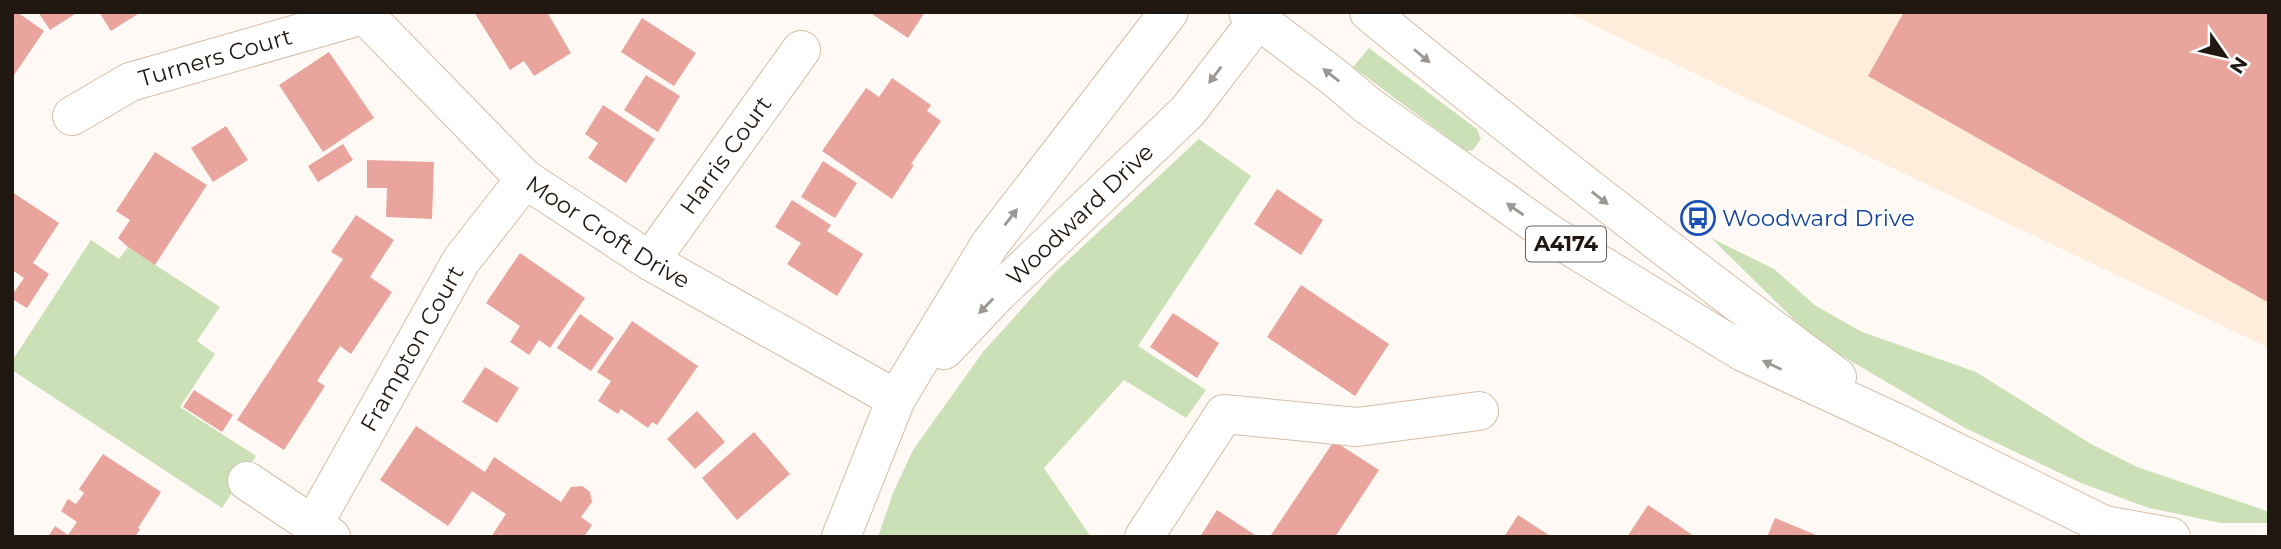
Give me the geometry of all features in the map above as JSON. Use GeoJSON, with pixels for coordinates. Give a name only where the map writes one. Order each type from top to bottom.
{"type":"FeatureCollection","features":[{"type":"Feature","properties":{"kind":"street","name":"Woodward Drive"},"geometry":{"type":"LineString","coordinates":[[841,537],[896,399],[990,244],[1169,12]]}},
{"type":"Feature","properties":{"kind":"street","name":"A4174"},"geometry":{"type":"LineString","coordinates":[[1369,12],[1481,105],[1666,250],[1901,425]]}},
{"type":"Feature","properties":{"kind":"street","name":"Moor Croft Drive"},"geometry":{"type":"LineString","coordinates":[[363,14],[525,179],[650,261],[896,399]]}},
{"type":"Feature","properties":{"kind":"street","name":"Turners Court"},"geometry":{"type":"LineString","coordinates":[[72,116],[130,82],[363,14]]}},
{"type":"Feature","properties":{"kind":"street","name":"Woodward Drive"},"geometry":{"type":"LineString","coordinates":[[896,399],[996,295],[1188,111],[1253,15]]}},
{"type":"Feature","properties":{"kind":"street","name":"A4174"},"geometry":{"type":"LineString","coordinates":[[1253,15],[1367,105],[1550,234],[1743,352],[1901,425],[2113,531],[2171,537]]}},
{"type":"Feature","properties":{"kind":"street","name":"Harris Court"},"geometry":{"type":"LineString","coordinates":[[650,261],[801,50]]}},
{"type":"Feature","properties":{"kind":"street","name":"Frampton Court"},"geometry":{"type":"LineString","coordinates":[[247,481],[322,531],[461,261],[525,179]]}},
{"type":"Feature","properties":{"kind":"street"},"geometry":{"type":"LineString","coordinates":[[1144,537],[1224,414],[1357,428],[1479,411]]}},
{"type":"Feature","properties":{"kind":"shaded area"},"geometry":{"type":"Polygon","coordinates":[[[1566,12],[2269,12],[2269,348],[1566,12]]]}},
{"type":"Feature","properties":{"kind":"green space"},"geometry":{"type":"Polygon","coordinates":[[[1369,48],[1477,129],[1481,139],[1473,150],[1466,151],[1353,67],[1369,48]]]}},
{"type":"Feature","properties":{"kind":"green space"},"geometry":{"type":"Polygon","coordinates":[[[1199,139],[1251,176],[1138,346],[1206,390],[1186,418],[1124,380],[1044,468],[1091,537],[878,537],[893,493],[913,450],[983,352],[1053,274],[1199,139]]]}},
{"type":"Feature","properties":{"kind":"green space"},"geometry":{"type":"Polygon","coordinates":[[[1711,238],[1774,269],[1816,306],[1862,332],[1976,372],[2091,444],[2137,467],[2264,510],[2269,513],[2269,523],[2221,523],[2149,508],[2081,483],[1965,428],[1815,340],[1711,238]]]}},
{"type":"Feature","properties":{"kind":"green space"},"geometry":{"type":"Polygon","coordinates":[[[91,240],[119,259],[128,247],[220,307],[197,341],[215,354],[180,407],[256,456],[222,508],[12,370],[12,361],[91,240]]]}},
{"type":"Feature","properties":{"kind":"building"},"geometry":{"type":"Polygon","coordinates":[[[12,12],[17,12],[44,31],[12,78],[12,12]]]}},
{"type":"Feature","properties":{"kind":"building"},"geometry":{"type":"Polygon","coordinates":[[[38,12],[78,12],[50,30],[38,12]]]}},
{"type":"Feature","properties":{"kind":"building"},"geometry":{"type":"Polygon","coordinates":[[[99,12],[141,12],[111,31],[99,12]]]}},
{"type":"Feature","properties":{"kind":"building"},"geometry":{"type":"Polygon","coordinates":[[[474,12],[547,12],[571,53],[534,76],[524,61],[510,70],[474,12]]]}},
{"type":"Feature","properties":{"kind":"building"},"geometry":{"type":"Polygon","coordinates":[[[869,12],[925,12],[908,38],[869,12]]]}},
{"type":"Feature","properties":{"kind":"building"},"geometry":{"type":"Polygon","coordinates":[[[1904,12],[2269,12],[2269,303],[1868,76],[1904,12]]]}},
{"type":"Feature","properties":{"kind":"building"},"geometry":{"type":"Polygon","coordinates":[[[642,18],[696,53],[674,86],[621,52],[642,18]]]}},
{"type":"Feature","properties":{"kind":"building"},"geometry":{"type":"Polygon","coordinates":[[[329,52],[374,118],[323,152],[279,85],[329,52]]]}},
{"type":"Feature","properties":{"kind":"building"},"geometry":{"type":"Polygon","coordinates":[[[646,75],[680,96],[658,132],[624,110],[646,75]]]}},
{"type":"Feature","properties":{"kind":"building"},"geometry":{"type":"Polygon","coordinates":[[[892,78],[931,105],[927,111],[941,121],[911,164],[914,165],[892,199],[822,151],[866,88],[879,97],[892,78]]]}},
{"type":"Feature","properties":{"kind":"building"},"geometry":{"type":"Polygon","coordinates":[[[603,105],[655,139],[626,183],[588,158],[598,143],[585,134],[603,105]]]}},
{"type":"Feature","properties":{"kind":"building"},"geometry":{"type":"Polygon","coordinates":[[[226,126],[248,160],[213,182],[191,148],[226,126]]]}},
{"type":"Feature","properties":{"kind":"building"},"geometry":{"type":"Polygon","coordinates":[[[343,144],[353,160],[318,182],[308,166],[343,144]]]}},
{"type":"Feature","properties":{"kind":"building"},"geometry":{"type":"Polygon","coordinates":[[[155,152],[207,185],[155,265],[118,238],[130,220],[116,211],[155,152]]]}},
{"type":"Feature","properties":{"kind":"building"},"geometry":{"type":"Polygon","coordinates":[[[367,160],[434,162],[432,219],[386,217],[387,188],[367,188],[367,160]]]}},
{"type":"Feature","properties":{"kind":"building"},"geometry":{"type":"Polygon","coordinates":[[[823,161],[857,183],[835,218],[801,197],[823,161]]]}},
{"type":"Feature","properties":{"kind":"building"},"geometry":{"type":"Polygon","coordinates":[[[1277,189],[1323,220],[1301,255],[1254,224],[1277,189]]]}},
{"type":"Feature","properties":{"kind":"building"},"geometry":{"type":"Polygon","coordinates":[[[12,192],[59,223],[33,263],[49,274],[27,308],[12,299],[24,278],[12,270],[12,192]]]}},
{"type":"Feature","properties":{"kind":"building"},"geometry":{"type":"Polygon","coordinates":[[[792,200],[831,225],[827,231],[863,254],[837,296],[787,264],[801,243],[775,227],[792,200]]]}},
{"type":"Feature","properties":{"kind":"building"},"geometry":{"type":"Polygon","coordinates":[[[356,215],[394,240],[370,277],[392,292],[351,354],[340,346],[317,381],[325,386],[284,450],[237,420],[343,259],[331,252],[356,215]]]}},
{"type":"Feature","properties":{"kind":"building"},"geometry":{"type":"Polygon","coordinates":[[[520,253],[585,298],[550,348],[539,340],[529,355],[510,342],[520,326],[486,303],[520,253]]]}},
{"type":"Feature","properties":{"kind":"building"},"geometry":{"type":"Polygon","coordinates":[[[1301,285],[1389,344],[1355,396],[1267,337],[1301,285]]]}},
{"type":"Feature","properties":{"kind":"building"},"geometry":{"type":"Polygon","coordinates":[[[1173,313],[1219,343],[1197,378],[1150,347],[1173,313]]]}},
{"type":"Feature","properties":{"kind":"building"},"geometry":{"type":"Polygon","coordinates":[[[580,314],[614,338],[591,371],[557,348],[580,314]]]}},
{"type":"Feature","properties":{"kind":"building"},"geometry":{"type":"Polygon","coordinates":[[[632,321],[698,366],[657,425],[652,422],[648,428],[621,409],[618,414],[598,401],[611,381],[597,372],[632,321]]]}},
{"type":"Feature","properties":{"kind":"building"},"geometry":{"type":"Polygon","coordinates":[[[485,367],[519,388],[497,423],[462,402],[485,367]]]}},
{"type":"Feature","properties":{"kind":"building"},"geometry":{"type":"Polygon","coordinates":[[[194,390],[233,415],[222,432],[183,407],[194,390]]]}},
{"type":"Feature","properties":{"kind":"building"},"geometry":{"type":"Polygon","coordinates":[[[697,411],[725,442],[695,469],[667,439],[697,411]]]}},
{"type":"Feature","properties":{"kind":"building"},"geometry":{"type":"Polygon","coordinates":[[[416,426],[485,472],[494,457],[561,502],[571,487],[582,486],[590,492],[592,502],[581,517],[592,525],[584,537],[491,537],[506,514],[472,491],[448,526],[380,480],[416,426]]]}},
{"type":"Feature","properties":{"kind":"building"},"geometry":{"type":"Polygon","coordinates":[[[754,432],[790,474],[737,520],[702,478],[754,432]]]}},
{"type":"Feature","properties":{"kind":"building"},"geometry":{"type":"Polygon","coordinates":[[[1334,441],[1379,470],[1335,537],[1274,537],[1271,535],[1334,441]]]}},
{"type":"Feature","properties":{"kind":"building"},"geometry":{"type":"Polygon","coordinates":[[[103,454],[161,492],[135,537],[48,537],[55,526],[68,535],[77,522],[61,511],[68,499],[76,504],[84,493],[79,489],[103,454]]]}},
{"type":"Feature","properties":{"kind":"building"},"geometry":{"type":"Polygon","coordinates":[[[1648,505],[1675,523],[1695,537],[1627,537],[1648,505]]]}},
{"type":"Feature","properties":{"kind":"building"},"geometry":{"type":"Polygon","coordinates":[[[1217,510],[1258,537],[1200,537],[1217,510]]]}},
{"type":"Feature","properties":{"kind":"building"},"geometry":{"type":"Polygon","coordinates":[[[1518,515],[1552,537],[1504,537],[1518,515]]]}},
{"type":"Feature","properties":{"kind":"building"},"geometry":{"type":"Polygon","coordinates":[[[1775,518],[1821,537],[1767,537],[1775,518]]]}},
{"type":"Feature","properties":{"kind":"place","name":"Woodward Drive"},"geometry":{"type":"Point","coordinates":[1698,218]}}]}
